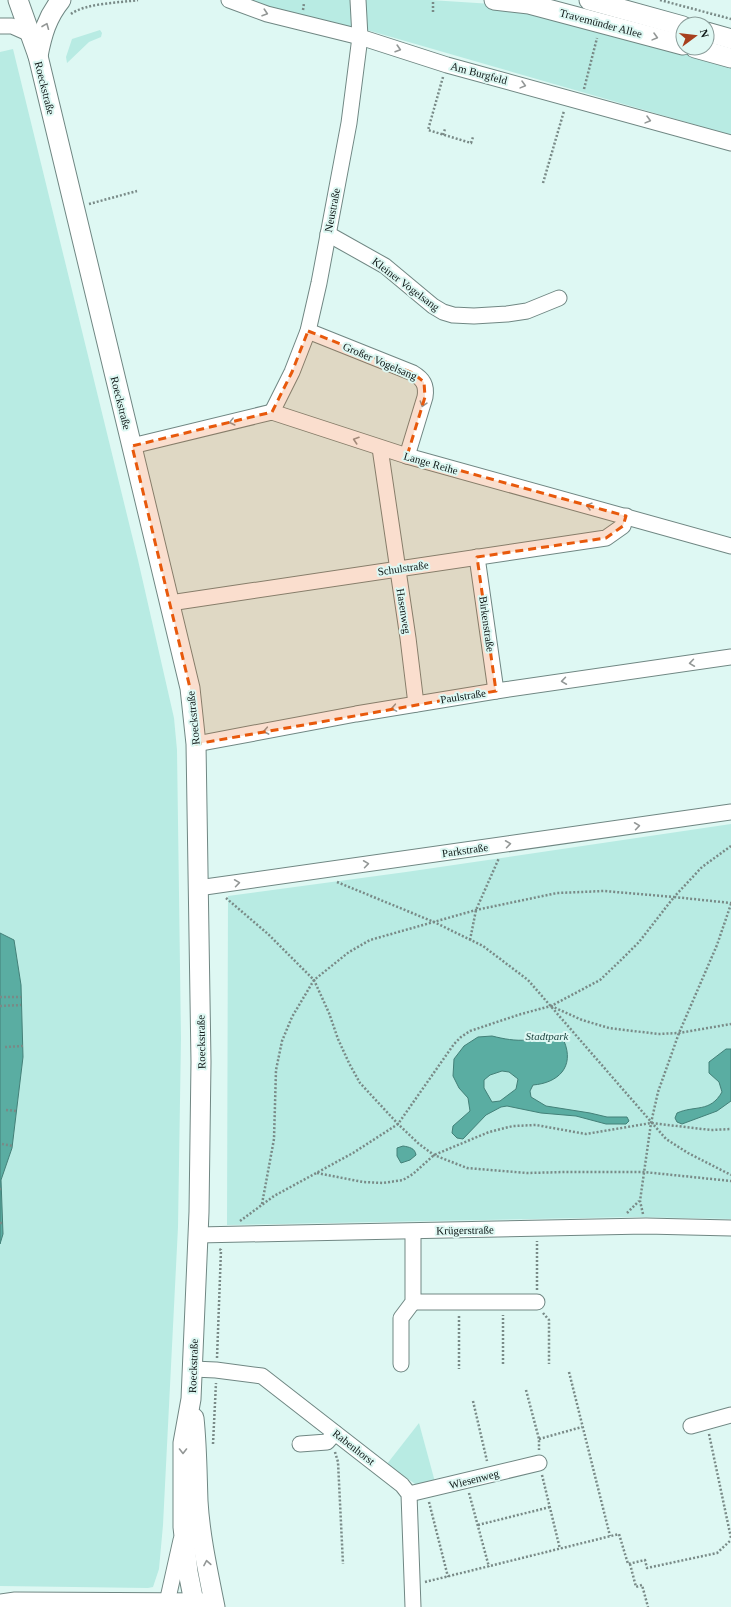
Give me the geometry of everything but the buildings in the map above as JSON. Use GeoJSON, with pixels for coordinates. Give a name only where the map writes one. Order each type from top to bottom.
{"type":"FeatureCollection","features":[{"type":"Feature","properties":{"kind":"main road","name":"Roeckstraße"},"geometry":{"type":"LineString","coordinates":[[18,0],[38,56],[190,688],[196,744],[201,1062],[198,1235],[193,1369],[191,1399],[183,1443],[182,1527],[194,1604]]}},
{"type":"Feature","properties":{"kind":"main road","name":"Travemünder Allee"},"geometry":{"type":"LineString","coordinates":[[494,0],[529,4],[675,43]]}},
{"type":"Feature","properties":{"kind":"main road","name":"Travemünder Allee"},"geometry":{"type":"LineString","coordinates":[[589,0],[675,24]]}},
{"type":"Feature","properties":{"kind":"main road","name":"Roeckstraße"},"geometry":{"type":"LineString","coordinates":[[38,56],[42,35],[52,11],[65,7]]}},
{"type":"Feature","properties":{"kind":"main road"},"geometry":{"type":"LineString","coordinates":[[715,34],[731,39]]}},
{"type":"Feature","properties":{"kind":"main road"},"geometry":{"type":"LineString","coordinates":[[715,54],[731,58]]}},
{"type":"Feature","properties":{"kind":"main road","name":"Roeckstraße"},"geometry":{"type":"LineString","coordinates":[[191,1399],[197,1444],[198,1502],[205,1552],[215,1604]]}},
{"type":"Feature","properties":{"kind":"street","name":"Am Burgfeld"},"geometry":{"type":"LineString","coordinates":[[229,0],[267,14],[360,37],[447,64],[731,143]]}},
{"type":"Feature","properties":{"kind":"street","name":"Neustraße"},"geometry":{"type":"LineString","coordinates":[[272,412],[292,372],[308,331],[319,283],[348,123],[360,37],[358,0]]}},
{"type":"Feature","properties":{"kind":"street"},"geometry":{"type":"LineString","coordinates":[[6,26],[30,34]]}},
{"type":"Feature","properties":{"kind":"street","name":"Kleiner Vogelsang"},"geometry":{"type":"LineString","coordinates":[[328,234],[385,266],[433,306],[453,315],[474,316],[528,311],[559,298]]}},
{"type":"Feature","properties":{"kind":"street","name":"Großer Vogelsang"},"geometry":{"type":"LineString","coordinates":[[308,331],[413,373],[424,382],[427,389],[407,456]]}},
{"type":"Feature","properties":{"kind":"street"},"geometry":{"type":"LineString","coordinates":[[132,446],[272,412]]}},
{"type":"Feature","properties":{"kind":"street","name":"Lange Reihe"},"geometry":{"type":"LineString","coordinates":[[272,412],[407,456],[731,546]]}},
{"type":"Feature","properties":{"kind":"street","name":"Hasenweg"},"geometry":{"type":"LineString","coordinates":[[380,448],[408,638],[416,704]]}},
{"type":"Feature","properties":{"kind":"street","name":"Schulstraße"},"geometry":{"type":"LineString","coordinates":[[170,603],[606,538],[623,526],[626,516]]}},
{"type":"Feature","properties":{"kind":"street","name":"Birkenstraße"},"geometry":{"type":"LineString","coordinates":[[477,558],[496,691]]}},
{"type":"Feature","properties":{"kind":"street","name":"Paulstraße"},"geometry":{"type":"LineString","coordinates":[[196,744],[416,704],[731,657]]}},
{"type":"Feature","properties":{"kind":"street","name":"Parkstraße"},"geometry":{"type":"LineString","coordinates":[[198,888],[731,812]]}},
{"type":"Feature","properties":{"kind":"street","name":"Krügerstraße"},"geometry":{"type":"LineString","coordinates":[[198,1235],[222,1243],[413,1232],[646,1226],[731,1228]]}},
{"type":"Feature","properties":{"kind":"street"},"geometry":{"type":"LineString","coordinates":[[401,1364],[401,1318],[413,1302],[413,1232]]}},
{"type":"Feature","properties":{"kind":"street"},"geometry":{"type":"LineString","coordinates":[[413,1302],[537,1302]]}},
{"type":"Feature","properties":{"kind":"street","name":"Rabenhorst"},"geometry":{"type":"LineString","coordinates":[[193,1369],[216,1370],[262,1376],[331,1437],[402,1485],[409,1494]]}},
{"type":"Feature","properties":{"kind":"street"},"geometry":{"type":"LineString","coordinates":[[691,1426],[731,1415]]}},
{"type":"Feature","properties":{"kind":"street"},"geometry":{"type":"LineString","coordinates":[[300,1444],[331,1437]]}},
{"type":"Feature","properties":{"kind":"street","name":"Wiesenweg"},"geometry":{"type":"LineString","coordinates":[[409,1494],[539,1463]]}},
{"type":"Feature","properties":{"kind":"street"},"geometry":{"type":"LineString","coordinates":[[409,1494],[413,1607]]}},
{"type":"Feature","properties":{"kind":"street","name":"Roeckstraße"},"geometry":{"type":"LineString","coordinates":[[167,1604],[182,1527]]}},
{"type":"Feature","properties":{"kind":"street"},"geometry":{"type":"LineString","coordinates":[[0,1602],[15,1600],[215,1604]]}},
{"type":"Feature","properties":{"kind":"path"},"geometry":{"type":"LineString","coordinates":[[65,7],[75,11],[88,7],[138,0]]}},
{"type":"Feature","properties":{"kind":"path"},"geometry":{"type":"LineString","coordinates":[[433,0],[433,12]]}},
{"type":"Feature","properties":{"kind":"path"},"geometry":{"type":"LineString","coordinates":[[660,0],[731,19]]}},
{"type":"Feature","properties":{"kind":"path"},"geometry":{"type":"LineString","coordinates":[[303,11],[304,3]]}},
{"type":"Feature","properties":{"kind":"path"},"geometry":{"type":"LineString","coordinates":[[544,183],[598,36]]}},
{"type":"Feature","properties":{"kind":"path"},"geometry":{"type":"LineString","coordinates":[[447,64],[428,130],[471,142],[473,137]]}},
{"type":"Feature","properties":{"kind":"path"},"geometry":{"type":"LineString","coordinates":[[443,135],[445,129]]}},
{"type":"Feature","properties":{"kind":"path"},"geometry":{"type":"LineString","coordinates":[[89,204],[137,191]]}},
{"type":"Feature","properties":{"kind":"path"},"geometry":{"type":"LineString","coordinates":[[470,940],[476,910],[506,844]]}},
{"type":"Feature","properties":{"kind":"path"},"geometry":{"type":"LineString","coordinates":[[213,1451],[222,1243],[262,1204],[353,1153],[398,1124],[460,1037],[489,1024],[551,1006],[593,984],[608,973],[639,942],[674,897],[702,867],[731,846]]}},
{"type":"Feature","properties":{"kind":"path"},"geometry":{"type":"LineString","coordinates":[[334,881],[434,922],[483,946],[517,971],[528,980],[666,1139],[688,1153],[731,1175]]}},
{"type":"Feature","properties":{"kind":"path"},"geometry":{"type":"LineString","coordinates":[[262,1204],[274,1139],[276,1070],[282,1042],[292,1017],[314,980],[349,952],[370,940],[476,910],[557,894],[604,891],[731,904],[717,945],[679,1033],[658,1092],[651,1123],[640,1201],[646,1226]]}},
{"type":"Feature","properties":{"kind":"path"},"geometry":{"type":"LineString","coordinates":[[224,897],[268,934],[314,980],[349,1064],[360,1082],[398,1124],[419,1144],[434,1155],[467,1168],[527,1173],[644,1172],[731,1182]]}},
{"type":"Feature","properties":{"kind":"path"},"geometry":{"type":"LineString","coordinates":[[0,997],[21,997]]}},
{"type":"Feature","properties":{"kind":"path"},"geometry":{"type":"LineString","coordinates":[[0,1006],[21,1005]]}},
{"type":"Feature","properties":{"kind":"path"},"geometry":{"type":"LineString","coordinates":[[551,1006],[582,1020],[609,1028],[658,1034],[679,1033],[731,1024]]}},
{"type":"Feature","properties":{"kind":"path"},"geometry":{"type":"LineString","coordinates":[[5,1047],[22,1046]]}},
{"type":"Feature","properties":{"kind":"path"},"geometry":{"type":"LineString","coordinates":[[6,1110],[17,1111]]}},
{"type":"Feature","properties":{"kind":"path"},"geometry":{"type":"LineString","coordinates":[[317,1173],[363,1182],[383,1183],[403,1180],[413,1174],[434,1155],[489,1132],[513,1126],[536,1125],[586,1134],[651,1123],[711,1130],[731,1129]]}},
{"type":"Feature","properties":{"kind":"path"},"geometry":{"type":"LineString","coordinates":[[2,1144],[13,1146]]}},
{"type":"Feature","properties":{"kind":"path"},"geometry":{"type":"LineString","coordinates":[[503,1364],[504,1315]]}},
{"type":"Feature","properties":{"kind":"path"},"geometry":{"type":"LineString","coordinates":[[458,1316],[459,1369]]}},
{"type":"Feature","properties":{"kind":"path"},"geometry":{"type":"LineString","coordinates":[[569,1372],[610,1536]]}},
{"type":"Feature","properties":{"kind":"path"},"geometry":{"type":"LineString","coordinates":[[526,1390],[539,1439],[539,1463],[560,1549]]}},
{"type":"Feature","properties":{"kind":"path"},"geometry":{"type":"LineString","coordinates":[[473,1401],[490,1475]]}},
{"type":"Feature","properties":{"kind":"path"},"geometry":{"type":"LineString","coordinates":[[630,1564],[645,1560],[647,1568],[717,1553],[731,1539],[706,1422]]}},
{"type":"Feature","properties":{"kind":"path"},"geometry":{"type":"LineString","coordinates":[[539,1439],[582,1427]]}},
{"type":"Feature","properties":{"kind":"path"},"geometry":{"type":"LineString","coordinates":[[331,1437],[338,1462],[343,1564]]}},
{"type":"Feature","properties":{"kind":"path"},"geometry":{"type":"LineString","coordinates":[[466,1481],[489,1567]]}},
{"type":"Feature","properties":{"kind":"path"},"geometry":{"type":"LineString","coordinates":[[426,1491],[448,1577]]}},
{"type":"Feature","properties":{"kind":"path"},"geometry":{"type":"LineString","coordinates":[[478,1525],[550,1507]]}},
{"type":"Feature","properties":{"kind":"path"},"geometry":{"type":"LineString","coordinates":[[412,1585],[619,1534],[628,1564],[630,1564],[636,1587],[642,1585],[648,1607]]}},
{"type":"Feature","properties":{"kind":"highlighted area"},"geometry":{"type":"Polygon","coordinates":[[[308,331],[413,373],[424,382],[425,397],[407,456],[626,516],[623,526],[606,538],[477,557],[496,691],[196,744],[190,688],[132,446],[272,412],[292,372],[308,331]]]}},
{"type":"Feature","properties":{"kind":"green space"},"geometry":{"type":"Polygon","coordinates":[[[247,0],[430,0],[508,5],[675,50],[675,56],[698,56],[731,65],[731,135],[367,30],[321,22],[261,6],[247,0]]]}},
{"type":"Feature","properties":{"kind":"green space"},"geometry":{"type":"Polygon","coordinates":[[[100,30],[102,33],[101,37],[89,42],[67,63],[66,57],[72,39],[100,30]]]}},
{"type":"Feature","properties":{"kind":"green space"},"geometry":{"type":"Polygon","coordinates":[[[13,49],[138,560],[174,718],[177,750],[181,1038],[178,1227],[163,1525],[159,1569],[153,1587],[148,1588],[0,1586],[0,1244],[3,1234],[1,1180],[12,1148],[23,1057],[21,985],[14,940],[0,933],[0,52],[13,49]]]}},
{"type":"Feature","properties":{"kind":"green space","name":"Stadtpark"},"geometry":{"type":"Polygon","coordinates":[[[731,824],[731,1219],[637,1217],[227,1225],[228,896],[406,872],[731,824]]]}},
{"type":"Feature","properties":{"kind":"green space"},"geometry":{"type":"Polygon","coordinates":[[[419,1423],[435,1482],[418,1486],[387,1464],[419,1423]]]}},
{"type":"Feature","properties":{"kind":"shaded area"},"geometry":{"type":"Polygon","coordinates":[[[0,933],[14,940],[21,985],[23,1057],[12,1148],[1,1180],[3,1234],[0,1244],[0,933]]]}},
{"type":"Feature","properties":{"kind":"shaded area"},"geometry":{"type":"Polygon","coordinates":[[[492,1036],[518,1040],[549,1037],[564,1041],[567,1050],[566,1066],[557,1077],[542,1084],[533,1085],[530,1091],[531,1097],[546,1106],[607,1117],[627,1117],[629,1121],[626,1124],[606,1124],[576,1116],[541,1113],[507,1106],[501,1107],[486,1115],[463,1139],[457,1138],[452,1133],[453,1126],[470,1111],[468,1098],[459,1088],[453,1076],[454,1059],[464,1046],[478,1037],[492,1036]],[[502,1071],[490,1075],[484,1080],[484,1088],[492,1102],[500,1101],[516,1089],[518,1079],[509,1072],[502,1071]]]}},
{"type":"Feature","properties":{"kind":"shaded area"},"geometry":{"type":"Polygon","coordinates":[[[726,1049],[731,1049],[731,1101],[717,1111],[682,1124],[677,1122],[675,1118],[677,1113],[707,1106],[717,1099],[722,1092],[719,1082],[709,1073],[709,1062],[726,1049]]]}},
{"type":"Feature","properties":{"kind":"shaded area"},"geometry":{"type":"Polygon","coordinates":[[[403,1146],[413,1149],[416,1155],[410,1160],[401,1163],[397,1156],[397,1148],[403,1146]]]}}]}
